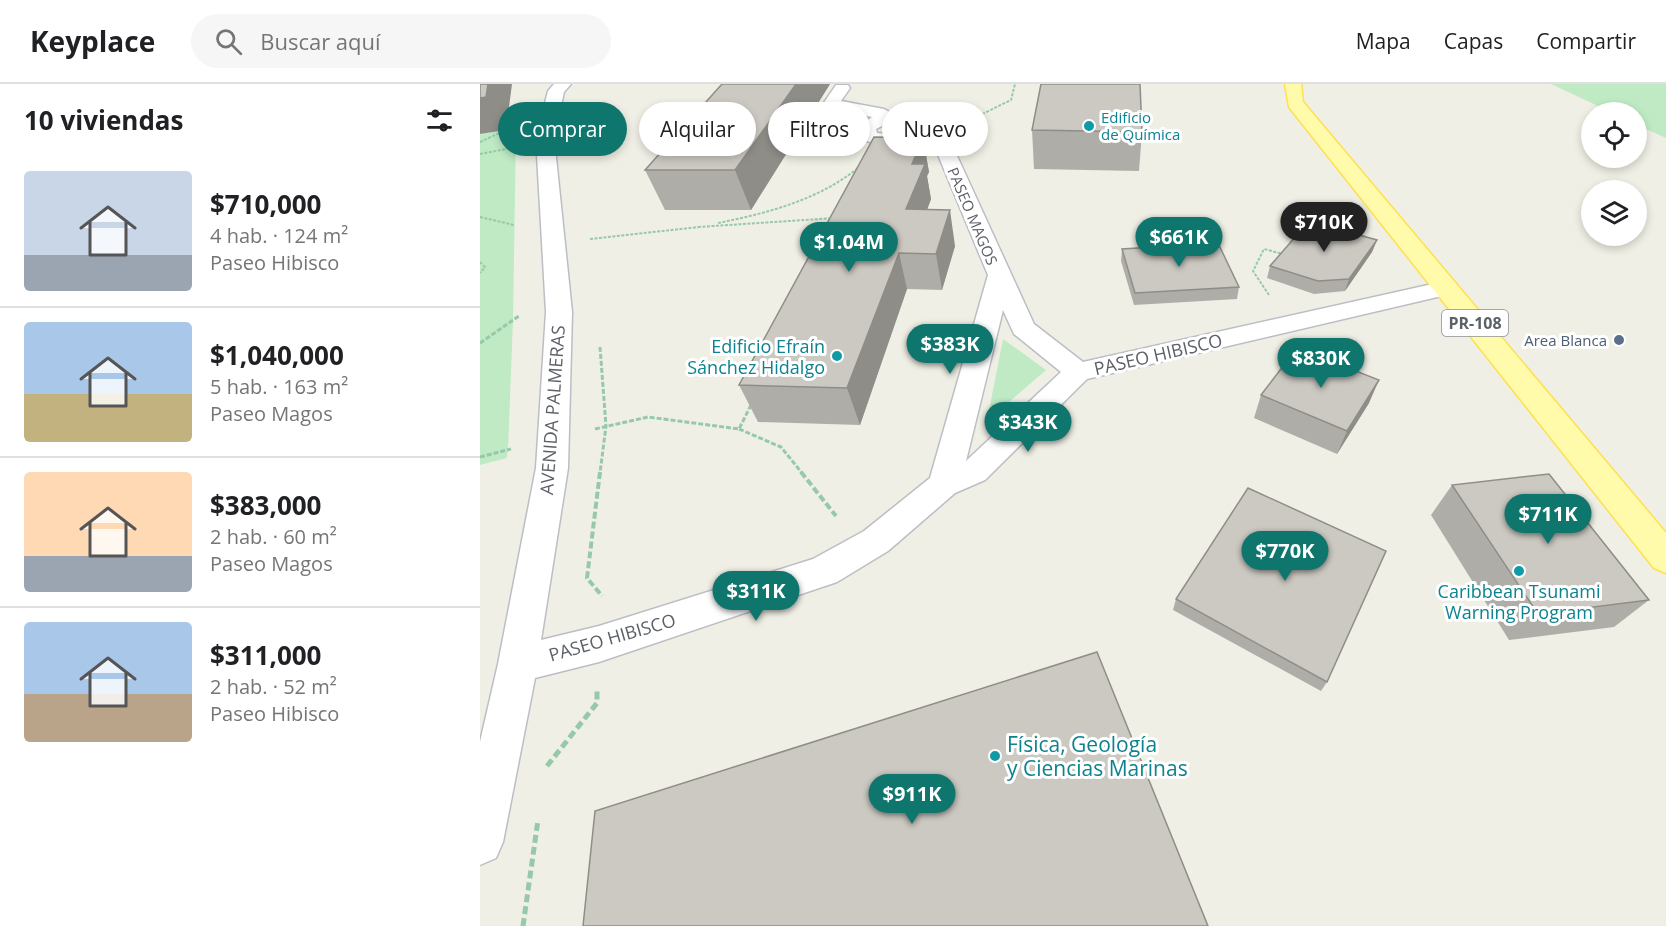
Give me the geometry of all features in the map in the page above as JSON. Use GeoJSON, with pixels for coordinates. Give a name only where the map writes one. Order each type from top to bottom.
{"type":"FeatureCollection","features":[{"type":"Feature","properties":{"kind":"main road","name":"PR-108"},"geometry":{"type":"LineString","coordinates":[[1293,84],[1295,103],[1666,558]]}},
{"type":"Feature","properties":{"kind":"street","name":"AVENIDA PALMERAS"},"geometry":{"type":"LineString","coordinates":[[480,842],[518,664],[552,468],[559,312],[545,138],[556,91],[563,84]]}},
{"type":"Feature","properties":{"kind":"street"},"geometry":{"type":"LineString","coordinates":[[842,88],[831,104],[882,115]]}},
{"type":"Feature","properties":{"kind":"street"},"geometry":{"type":"LineString","coordinates":[[882,120],[867,128],[868,136],[882,141]]}},
{"type":"Feature","properties":{"kind":"street","name":"PASEO MAGOS"},"geometry":{"type":"LineString","coordinates":[[948,156],[1023,328],[1078,372]]}},
{"type":"Feature","properties":{"kind":"street","name":"PASEO MAGOS"},"geometry":{"type":"LineString","coordinates":[[944,484],[999,277]]}},
{"type":"Feature","properties":{"kind":"street","name":"PASEO HIBISCO"},"geometry":{"type":"LineString","coordinates":[[518,664],[599,644],[824,571],[876,541],[944,484],[974,471],[1078,372],[1446,288]]}},
{"type":"Feature","properties":{"kind":"path"},"geometry":{"type":"LineString","coordinates":[[988,110],[1011,100],[1015,84]]}},
{"type":"Feature","properties":{"kind":"path"},"geometry":{"type":"LineString","coordinates":[[480,142],[498,134]]}},
{"type":"Feature","properties":{"kind":"path"},"geometry":{"type":"LineString","coordinates":[[480,154],[498,151]]}},
{"type":"Feature","properties":{"kind":"path"},"geometry":{"type":"LineString","coordinates":[[698,227],[754,217],[825,188],[862,164]]}},
{"type":"Feature","properties":{"kind":"path"},"geometry":{"type":"LineString","coordinates":[[480,217],[521,226]]}},
{"type":"Feature","properties":{"kind":"path"},"geometry":{"type":"LineString","coordinates":[[553,243],[698,227],[837,218]]}},
{"type":"Feature","properties":{"kind":"path"},"geometry":{"type":"LineString","coordinates":[[1253,271],[1264,249],[1283,254]]}},
{"type":"Feature","properties":{"kind":"path"},"geometry":{"type":"LineString","coordinates":[[480,262],[485,267],[480,273]]}},
{"type":"Feature","properties":{"kind":"path"},"geometry":{"type":"LineString","coordinates":[[480,343],[520,315]]}},
{"type":"Feature","properties":{"kind":"path"},"geometry":{"type":"LineString","coordinates":[[739,429],[756,397]]}},
{"type":"Feature","properties":{"kind":"path"},"geometry":{"type":"LineString","coordinates":[[553,439],[648,417],[739,429],[781,447],[834,516],[842,516]]}},
{"type":"Feature","properties":{"kind":"path"},"geometry":{"type":"LineString","coordinates":[[480,456],[508,450]]}},
{"type":"Feature","properties":{"kind":"green space"},"geometry":{"type":"Polygon","coordinates":[[[1551,84],[1666,84],[1666,138],[1647,129],[1647,102],[1590,102],[1551,84]]]}},
{"type":"Feature","properties":{"kind":"green space"},"geometry":{"type":"Polygon","coordinates":[[[498,131],[498,156],[516,156],[508,450],[507,458],[480,465],[480,134],[498,131]]]}},
{"type":"Feature","properties":{"kind":"green space"},"geometry":{"type":"Polygon","coordinates":[[[1003,339],[1046,370],[987,421],[1003,339]]]}},
{"type":"Feature","properties":{"kind":"building"},"geometry":{"type":"Polygon","coordinates":[[[480,84],[488,84],[486,97],[480,98],[480,84]]]}},
{"type":"Feature","properties":{"kind":"building"},"geometry":{"type":"Polygon","coordinates":[[[722,84],[796,84],[783,102],[768,102],[768,123],[756,140],[756,102],[706,102],[722,84]]]}},
{"type":"Feature","properties":{"kind":"building"},"geometry":{"type":"Polygon","coordinates":[[[1041,84],[1140,84],[1142,132],[1032,130],[1041,84]]]}},
{"type":"Feature","properties":{"kind":"building","name":"Edificio Efraín Sánchez Hidalgo"},"geometry":{"type":"Polygon","coordinates":[[[874,137],[882,137],[882,156],[915,156],[912,164],[925,164],[906,209],[950,210],[936,254],[899,253],[847,388],[739,385],[864,156],[870,156],[870,144],[874,137]]]}},
{"type":"Feature","properties":{"kind":"building"},"geometry":{"type":"Polygon","coordinates":[[[658,156],[745,156],[735,170],[645,170],[658,156]]]}},
{"type":"Feature","properties":{"kind":"building"},"geometry":{"type":"Polygon","coordinates":[[[1309,221],[1377,240],[1349,279],[1318,281],[1270,266],[1309,221]]]}},
{"type":"Feature","properties":{"kind":"building"},"geometry":{"type":"Polygon","coordinates":[[[1218,243],[1239,287],[1135,293],[1122,249],[1218,243]]]}},
{"type":"Feature","properties":{"kind":"building"},"geometry":{"type":"Polygon","coordinates":[[[1297,348],[1379,380],[1347,431],[1261,395],[1297,348]]]}},
{"type":"Feature","properties":{"kind":"building"},"geometry":{"type":"Polygon","coordinates":[[[1549,474],[1649,600],[1538,614],[1452,485],[1549,474]]]}},
{"type":"Feature","properties":{"kind":"building"},"geometry":{"type":"Polygon","coordinates":[[[1248,488],[1386,551],[1327,682],[1176,599],[1248,488]]]}},
{"type":"Feature","properties":{"kind":"building","name":"Física, Geología y Ciencias Marinas"},"geometry":{"type":"Polygon","coordinates":[[[1097,652],[1208,926],[583,926],[595,811],[1097,652]]]}},
{"type":"Feature","properties":{"kind":"place","name":"Edificio de Química"},"geometry":{"type":"Point","coordinates":[1089,126]}},
{"type":"Feature","properties":{"kind":"place","name":"Area Blanca"},"geometry":{"type":"Point","coordinates":[1619,340]}},
{"type":"Feature","properties":{"kind":"place","name":"Edificio Efraín Sánchez Hidalgo"},"geometry":{"type":"Point","coordinates":[837,356]}},
{"type":"Feature","properties":{"kind":"place","name":"Caribbean Tsunami Warning Program"},"geometry":{"type":"Point","coordinates":[1519,571]}},
{"type":"Feature","properties":{"kind":"place","name":"Física, Geología y Ciencias Marinas"},"geometry":{"type":"Point","coordinates":[995,756]}}]}
